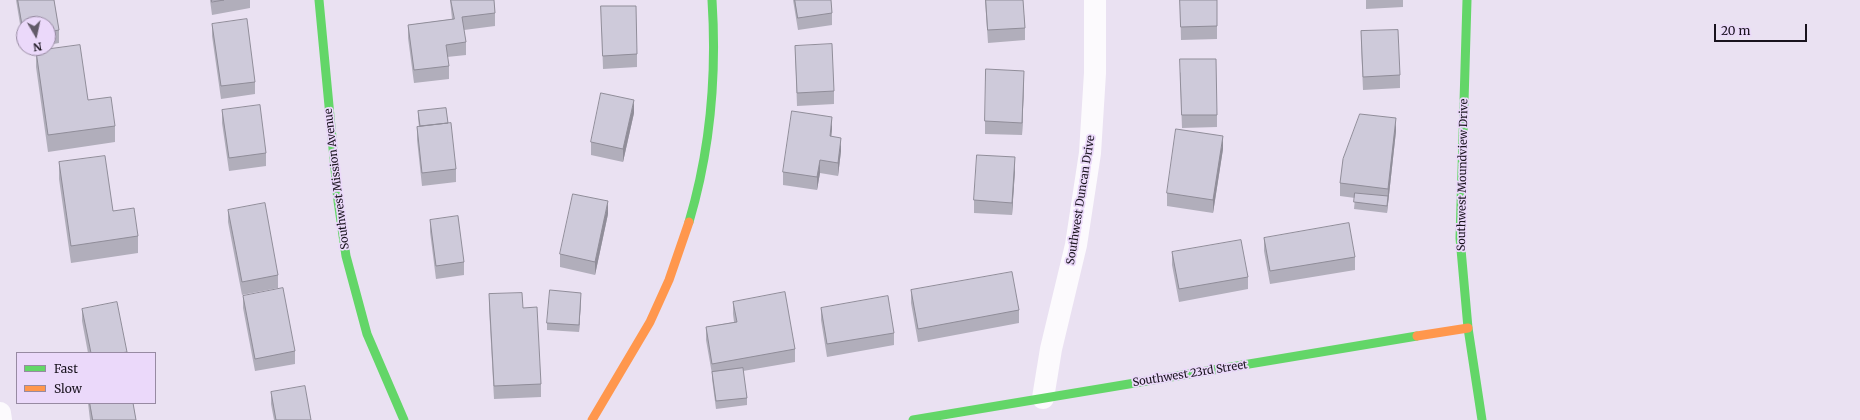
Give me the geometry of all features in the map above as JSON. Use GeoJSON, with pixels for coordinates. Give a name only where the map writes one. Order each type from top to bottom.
{"type":"FeatureCollection","features":[{"type":"Feature","properties":{"kind":"street","name":"Southwest Mission Avenue"},"geometry":{"type":"LineString","coordinates":[[319,0],[338,201],[346,256],[367,334],[404,420]]}},
{"type":"Feature","properties":{"kind":"street"},"geometry":{"type":"LineString","coordinates":[[592,420],[652,320],[681,252],[693,214],[703,173],[714,97],[714,28],[712,0]]}},
{"type":"Feature","properties":{"kind":"street","name":"Southwest Duncan Drive"},"geometry":{"type":"LineString","coordinates":[[1043,398],[1052,349],[1076,246],[1090,153],[1095,73],[1095,0]]}},
{"type":"Feature","properties":{"kind":"street","name":"Southwest Moundview Drive"},"geometry":{"type":"LineString","coordinates":[[1467,0],[1460,238],[1468,328],[1482,420]]}},
{"type":"Feature","properties":{"kind":"street","name":"Southwest 23rd Street"},"geometry":{"type":"LineString","coordinates":[[913,420],[1468,328]]}},
{"type":"Feature","properties":{"kind":"street"},"geometry":{"type":"LineString","coordinates":[[0,413],[1,420]]}},
{"type":"Feature","properties":{"kind":"building"},"geometry":{"type":"Polygon","coordinates":[[[18,0],[54,0],[59,30],[56,31],[56,16],[21,16],[18,0]]]}},
{"type":"Feature","properties":{"kind":"building"},"geometry":{"type":"Polygon","coordinates":[[[212,0],[224,0],[212,2],[212,0]]]}},
{"type":"Feature","properties":{"kind":"building"},"geometry":{"type":"Polygon","coordinates":[[[451,0],[494,0],[495,13],[462,17],[466,42],[446,45],[449,66],[414,70],[408,25],[454,19],[451,0]]]}},
{"type":"Feature","properties":{"kind":"building"},"geometry":{"type":"Polygon","coordinates":[[[795,0],[831,0],[832,13],[798,18],[795,0]]]}},
{"type":"Feature","properties":{"kind":"building"},"geometry":{"type":"Polygon","coordinates":[[[986,0],[1023,0],[1025,28],[988,30],[986,0]]]}},
{"type":"Feature","properties":{"kind":"building"},"geometry":{"type":"Polygon","coordinates":[[[1180,0],[1217,0],[1217,26],[1181,27],[1180,0]]]}},
{"type":"Feature","properties":{"kind":"building"},"geometry":{"type":"Polygon","coordinates":[[[601,6],[636,6],[637,54],[603,56],[601,6]]]}},
{"type":"Feature","properties":{"kind":"building"},"geometry":{"type":"Polygon","coordinates":[[[247,19],[255,82],[221,86],[212,24],[247,19]]]}},
{"type":"Feature","properties":{"kind":"building"},"geometry":{"type":"Polygon","coordinates":[[[1398,30],[1400,75],[1363,77],[1361,31],[1398,30]]]}},
{"type":"Feature","properties":{"kind":"building"},"geometry":{"type":"Polygon","coordinates":[[[832,44],[834,91],[797,93],[795,46],[832,44]]]}},
{"type":"Feature","properties":{"kind":"building"},"geometry":{"type":"Polygon","coordinates":[[[80,45],[88,100],[111,97],[115,126],[48,135],[37,56],[56,56],[56,48],[80,45]]]}},
{"type":"Feature","properties":{"kind":"building"},"geometry":{"type":"Polygon","coordinates":[[[1180,59],[1216,59],[1217,115],[1182,115],[1180,59]]]}},
{"type":"Feature","properties":{"kind":"building"},"geometry":{"type":"Polygon","coordinates":[[[986,69],[1024,71],[1022,123],[985,121],[986,69]]]}},
{"type":"Feature","properties":{"kind":"building"},"geometry":{"type":"Polygon","coordinates":[[[601,93],[634,100],[623,149],[591,142],[601,93]]]}},
{"type":"Feature","properties":{"kind":"building"},"geometry":{"type":"Polygon","coordinates":[[[260,105],[266,153],[229,158],[222,110],[260,105]]]}},
{"type":"Feature","properties":{"kind":"building"},"geometry":{"type":"Polygon","coordinates":[[[446,108],[448,123],[420,126],[418,111],[446,108]]]}},
{"type":"Feature","properties":{"kind":"building"},"geometry":{"type":"Polygon","coordinates":[[[792,111],[832,117],[830,136],[841,138],[838,163],[820,160],[817,177],[783,172],[792,111]]]}},
{"type":"Feature","properties":{"kind":"building"},"geometry":{"type":"Polygon","coordinates":[[[1360,114],[1396,118],[1388,189],[1340,183],[1343,159],[1360,114]]]}},
{"type":"Feature","properties":{"kind":"building"},"geometry":{"type":"Polygon","coordinates":[[[451,123],[456,169],[422,173],[417,127],[451,123]]]}},
{"type":"Feature","properties":{"kind":"building"},"geometry":{"type":"Polygon","coordinates":[[[1176,129],[1223,136],[1213,200],[1167,193],[1176,129]]]}},
{"type":"Feature","properties":{"kind":"building"},"geometry":{"type":"Polygon","coordinates":[[[977,155],[1015,157],[1012,203],[974,200],[977,155]]]}},
{"type":"Feature","properties":{"kind":"building"},"geometry":{"type":"Polygon","coordinates":[[[105,156],[113,211],[134,208],[138,236],[71,246],[59,162],[105,156]]]}},
{"type":"Feature","properties":{"kind":"building"},"geometry":{"type":"Polygon","coordinates":[[[1355,193],[1388,196],[1387,206],[1354,202],[1355,193]]]}},
{"type":"Feature","properties":{"kind":"building"},"geometry":{"type":"Polygon","coordinates":[[[573,194],[608,201],[595,262],[560,254],[573,194]]]}},
{"type":"Feature","properties":{"kind":"building"},"geometry":{"type":"Polygon","coordinates":[[[265,203],[278,275],[242,282],[228,210],[265,203]]]}},
{"type":"Feature","properties":{"kind":"building"},"geometry":{"type":"Polygon","coordinates":[[[458,216],[464,262],[436,266],[430,220],[458,216]]]}},
{"type":"Feature","properties":{"kind":"building"},"geometry":{"type":"Polygon","coordinates":[[[1349,223],[1355,257],[1270,271],[1264,238],[1349,223]]]}},
{"type":"Feature","properties":{"kind":"building"},"geometry":{"type":"Polygon","coordinates":[[[1241,240],[1248,277],[1179,289],[1172,252],[1241,240]]]}},
{"type":"Feature","properties":{"kind":"building"},"geometry":{"type":"Polygon","coordinates":[[[1012,272],[1019,310],[918,329],[911,290],[1012,272]]]}},
{"type":"Feature","properties":{"kind":"building"},"geometry":{"type":"Polygon","coordinates":[[[283,288],[295,351],[255,359],[243,296],[283,288]]]}},
{"type":"Feature","properties":{"kind":"building"},"geometry":{"type":"Polygon","coordinates":[[[550,290],[581,293],[579,325],[547,323],[550,290]]]}},
{"type":"Feature","properties":{"kind":"building"},"geometry":{"type":"Polygon","coordinates":[[[785,292],[795,349],[712,364],[706,327],[737,322],[733,302],[785,292]]]}},
{"type":"Feature","properties":{"kind":"building"},"geometry":{"type":"Polygon","coordinates":[[[522,293],[523,308],[537,307],[541,384],[494,386],[489,294],[522,293]]]}},
{"type":"Feature","properties":{"kind":"building"},"geometry":{"type":"Polygon","coordinates":[[[888,296],[894,333],[827,344],[821,308],[888,296]]]}},
{"type":"Feature","properties":{"kind":"building"},"geometry":{"type":"Polygon","coordinates":[[[117,302],[127,352],[91,352],[82,309],[117,302]]]}},
{"type":"Feature","properties":{"kind":"building"},"geometry":{"type":"Polygon","coordinates":[[[743,368],[747,398],[716,401],[712,372],[743,368]]]}},
{"type":"Feature","properties":{"kind":"building"},"geometry":{"type":"Polygon","coordinates":[[[305,386],[311,420],[276,420],[271,392],[305,386]]]}},
{"type":"Feature","properties":{"kind":"building"},"geometry":{"type":"Polygon","coordinates":[[[90,404],[133,404],[136,420],[93,420],[90,404]]]}},
{"type":"Feature","properties":{"kind":"traffic: fast"},"geometry":{"type":"LineString","coordinates":[[319,0],[338,201],[346,256],[367,334],[404,420]]}},
{"type":"Feature","properties":{"kind":"traffic: fast"},"geometry":{"type":"LineString","coordinates":[[689,222],[703,167],[711,112],[714,57],[712,0]]}},
{"type":"Feature","properties":{"kind":"traffic: fast"},"geometry":{"type":"LineString","coordinates":[[1467,0],[1460,238],[1468,328],[1482,420]]}},
{"type":"Feature","properties":{"kind":"traffic: fast"},"geometry":{"type":"LineString","coordinates":[[913,420],[1417,336]]}},
{"type":"Feature","properties":{"kind":"traffic: slow"},"geometry":{"type":"LineString","coordinates":[[592,420],[650,322],[669,280],[689,222]]}},
{"type":"Feature","properties":{"kind":"traffic: slow"},"geometry":{"type":"LineString","coordinates":[[1417,336],[1468,328]]}}]}
